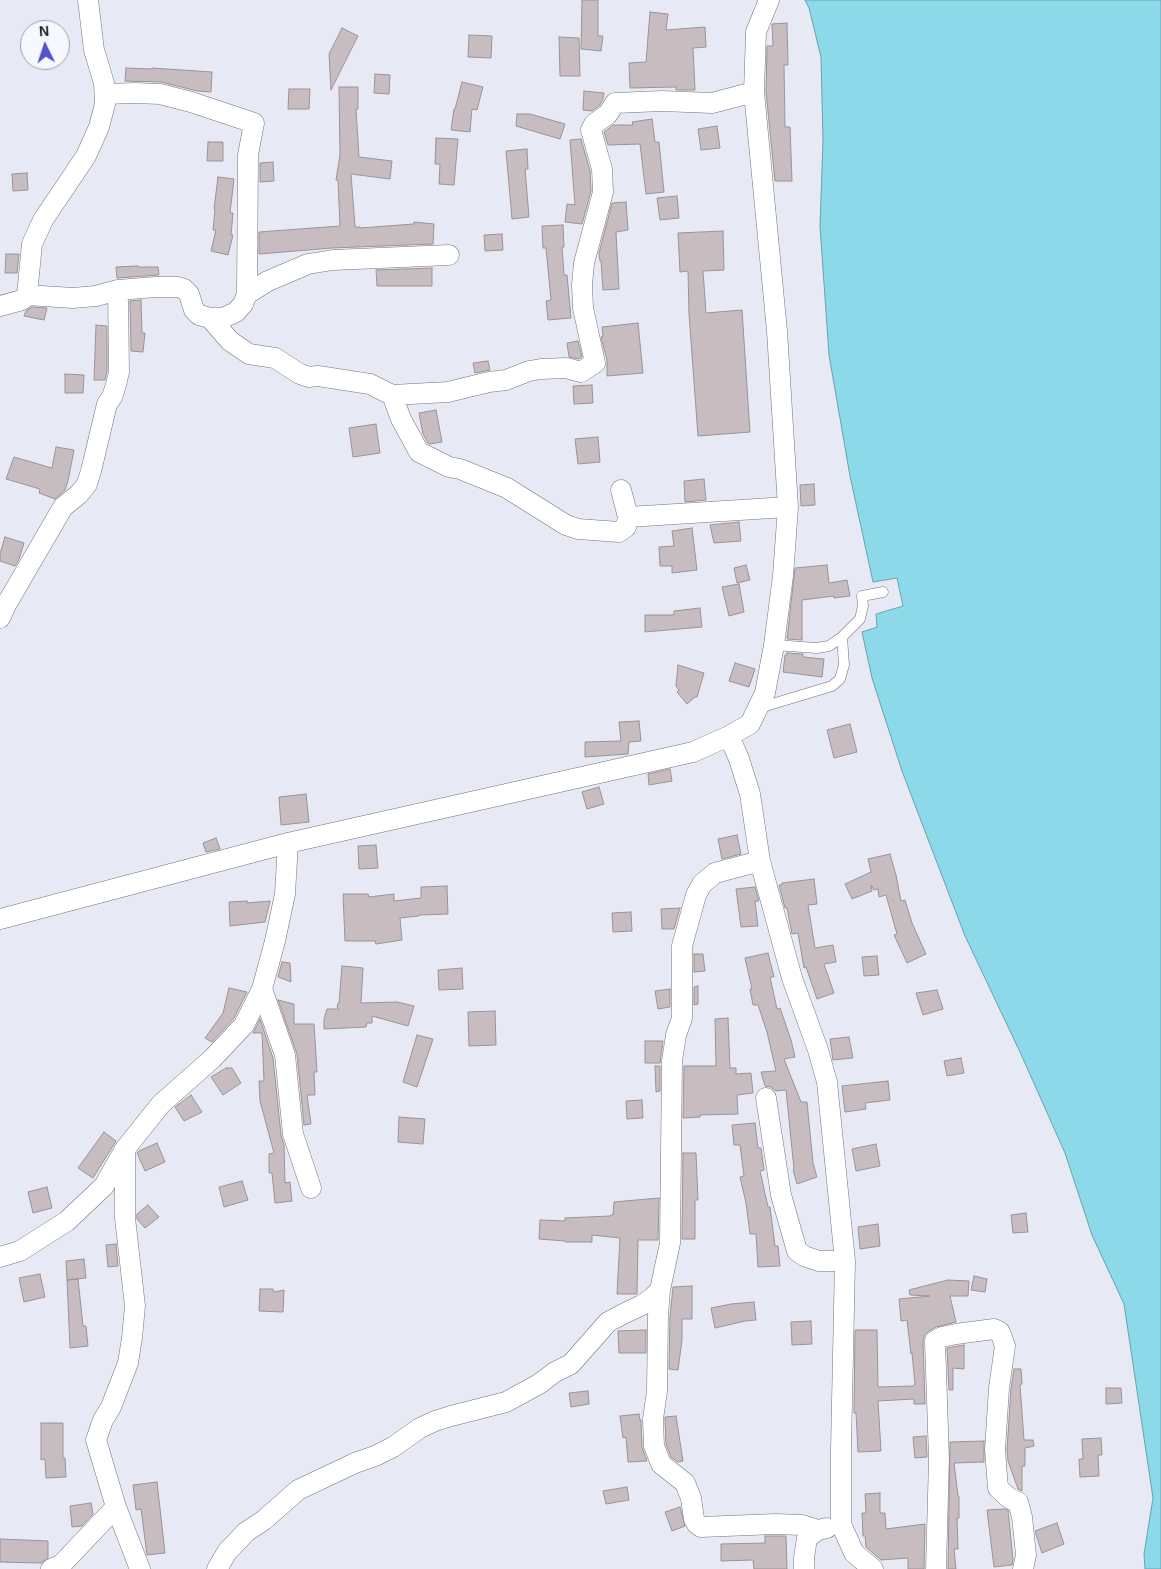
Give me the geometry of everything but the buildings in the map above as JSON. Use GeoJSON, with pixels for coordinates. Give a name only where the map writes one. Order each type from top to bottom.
{"type":"FeatureCollection","features":[{"type":"Feature","properties":{"kind":"street"},"geometry":{"type":"LineString","coordinates":[[0,306],[22,300],[27,295],[32,244],[43,220],[86,156],[99,127],[105,104],[105,94],[104,83],[94,50],[88,0]]}},
{"type":"Feature","properties":{"kind":"street"},"geometry":{"type":"LineString","coordinates":[[0,919],[288,843],[693,752],[750,724],[765,693],[774,645],[783,576],[788,507],[776,331],[754,92],[756,32],[769,0]]}},
{"type":"Feature","properties":{"kind":"street"},"geometry":{"type":"LineString","coordinates":[[210,318],[230,341],[248,354],[275,358],[300,374],[309,377],[318,376],[370,384],[392,395],[448,392],[506,380],[529,371],[541,369],[566,368],[581,372],[595,363],[583,308],[582,286],[584,263],[603,192],[602,169],[591,130],[594,124],[608,114],[615,103],[662,101],[712,103],[754,92]]}},
{"type":"Feature","properties":{"kind":"street"},"geometry":{"type":"LineString","coordinates":[[27,295],[73,298],[96,296],[118,290],[178,287],[184,289],[189,294],[194,310],[200,316],[223,318],[236,312],[243,304],[247,294],[248,155],[254,123],[160,94],[105,94]]}},
{"type":"Feature","properties":{"kind":"street"},"geometry":{"type":"LineString","coordinates":[[247,294],[268,281],[308,264],[332,260],[449,255]]}},
{"type":"Feature","properties":{"kind":"street"},"geometry":{"type":"LineString","coordinates":[[0,618],[63,507],[87,484],[107,404],[116,385],[119,372],[118,290]]}},
{"type":"Feature","properties":{"kind":"street"},"geometry":{"type":"LineString","coordinates":[[392,395],[401,419],[418,452],[449,467],[460,469],[507,488],[566,525],[578,529],[619,532],[626,527],[628,516],[621,490]]}},
{"type":"Feature","properties":{"kind":"street"},"geometry":{"type":"LineString","coordinates":[[628,516],[788,507]]}},
{"type":"Feature","properties":{"kind":"street"},"geometry":{"type":"LineString","coordinates":[[728,736],[739,759],[750,794],[760,862],[792,978],[818,1050],[827,1082],[845,1261],[841,1524],[854,1553],[873,1569]]}},
{"type":"Feature","properties":{"kind":"street"},"geometry":{"type":"LineString","coordinates":[[0,1257],[20,1251],[67,1221],[104,1186],[125,1149],[161,1104],[212,1060],[244,1025],[262,989],[275,941],[285,894],[288,843]]}},
{"type":"Feature","properties":{"kind":"street"},"geometry":{"type":"LineString","coordinates":[[760,862],[715,873],[702,884],[696,895],[682,946],[682,1018],[676,1035],[672,1061],[670,1243],[660,1290],[657,1390],[653,1419],[654,1446],[661,1464],[685,1483],[691,1498],[694,1519],[696,1524],[701,1527],[775,1524],[802,1525],[818,1530]]}},
{"type":"Feature","properties":{"kind":"street"},"geometry":{"type":"LineString","coordinates":[[262,989],[285,1055],[293,1134],[311,1188]]}},
{"type":"Feature","properties":{"kind":"street"},"geometry":{"type":"LineString","coordinates":[[766,1098],[781,1195],[798,1251],[804,1256],[819,1261],[845,1261]]}},
{"type":"Feature","properties":{"kind":"street"},"geometry":{"type":"LineString","coordinates":[[125,1149],[125,1218],[135,1306],[132,1338],[128,1363],[96,1440],[116,1507],[140,1569]]}},
{"type":"Feature","properties":{"kind":"street"},"geometry":{"type":"LineString","coordinates":[[217,1569],[227,1552],[246,1532],[264,1520],[298,1490],[393,1447],[420,1428],[435,1421],[506,1402],[539,1384],[555,1372],[571,1364],[608,1322],[642,1305],[660,1290]]}},
{"type":"Feature","properties":{"kind":"street"},"geometry":{"type":"LineString","coordinates":[[936,1569],[939,1459],[935,1341],[942,1337],[956,1334],[994,1329],[1000,1332],[1005,1346],[999,1388],[995,1450],[998,1488],[1009,1498],[1018,1502],[1022,1517],[1026,1554],[1023,1569]]}},
{"type":"Feature","properties":{"kind":"street"},"geometry":{"type":"LineString","coordinates":[[51,1569],[62,1564],[116,1507]]}},
{"type":"Feature","properties":{"kind":"street"},"geometry":{"type":"LineString","coordinates":[[804,1569],[807,1538],[818,1530],[841,1524]]}},
{"type":"Feature","properties":{"kind":"lane"},"geometry":{"type":"LineString","coordinates":[[774,645],[817,648],[829,646],[842,637],[860,619],[863,606],[862,596],[883,592]]}},
{"type":"Feature","properties":{"kind":"lane"},"geometry":{"type":"LineString","coordinates":[[759,708],[832,686],[840,679],[844,665],[842,637]]}},
{"type":"Feature","properties":{"kind":"water"},"geometry":{"type":"Polygon","coordinates":[[[805,0],[1161,0],[1161,1569],[1145,1569],[1144,1554],[1153,1498],[1124,1304],[1092,1235],[1065,1153],[965,936],[902,771],[872,678],[862,632],[877,627],[876,614],[903,606],[897,578],[873,582],[850,476],[829,355],[820,226],[823,140],[821,57],[809,8],[805,0]]]}}]}
